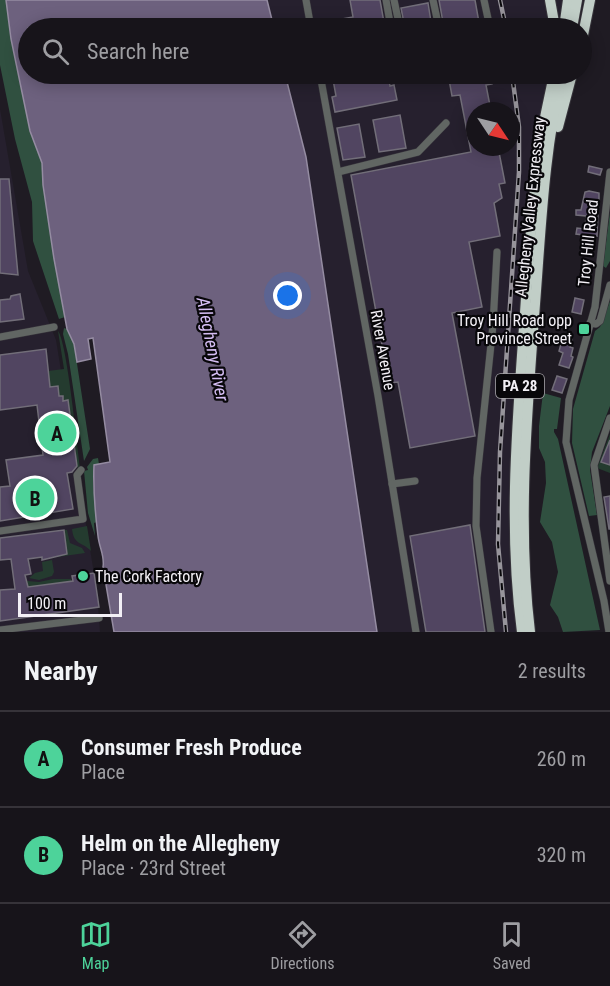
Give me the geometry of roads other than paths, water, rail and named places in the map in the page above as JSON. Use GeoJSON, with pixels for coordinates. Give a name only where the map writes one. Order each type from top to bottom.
{"type":"FeatureCollection","features":[{"type":"Feature","properties":{"kind":"highway"},"geometry":{"type":"LineString","coordinates":[[550,0],[553,18]]}},
{"type":"Feature","properties":{"kind":"highway"},"geometry":{"type":"LineString","coordinates":[[565,18],[568,0]]}},
{"type":"Feature","properties":{"kind":"highway"},"geometry":{"type":"LineString","coordinates":[[574,18],[577,0]]}},
{"type":"Feature","properties":{"kind":"highway"},"geometry":{"type":"LineString","coordinates":[[586,18],[590,0]]}},
{"type":"Feature","properties":{"kind":"highway","name":"Allegheny Valley Expressway"},"geometry":{"type":"LineString","coordinates":[[522,632],[515,551],[516,448],[532,215],[551,84]]}},
{"type":"Feature","properties":{"kind":"highway","name":"Allegheny Valley Expressway"},"geometry":{"type":"LineString","coordinates":[[530,632],[523,493],[529,380],[545,174],[560,84]]}},
{"type":"Feature","properties":{"kind":"highway"},"geometry":{"type":"LineString","coordinates":[[545,174],[569,84]]}},
{"type":"Feature","properties":{"kind":"street"},"geometry":{"type":"LineString","coordinates":[[306,0],[309,18]]}},
{"type":"Feature","properties":{"kind":"street"},"geometry":{"type":"LineString","coordinates":[[386,0],[389,18]]}},
{"type":"Feature","properties":{"kind":"street"},"geometry":{"type":"LineString","coordinates":[[394,0],[398,18]]}},
{"type":"Feature","properties":{"kind":"street"},"geometry":{"type":"LineString","coordinates":[[433,0],[437,18]]}},
{"type":"Feature","properties":{"kind":"street"},"geometry":{"type":"LineString","coordinates":[[484,0],[487,18]]}},
{"type":"Feature","properties":{"kind":"street","name":"River Avenue"},"geometry":{"type":"LineString","coordinates":[[322,84],[416,632]]}},
{"type":"Feature","properties":{"kind":"street"},"geometry":{"type":"LineString","coordinates":[[338,172],[418,152],[446,123]]}},
{"type":"Feature","properties":{"kind":"street","name":"Troy Hill Road"},"geometry":{"type":"LineString","coordinates":[[609,632],[604,601],[566,442],[569,400],[595,306],[610,172]]}},
{"type":"Feature","properties":{"kind":"street"},"geometry":{"type":"LineString","coordinates":[[491,632],[476,526],[477,478],[493,325],[497,252]]}},
{"type":"Feature","properties":{"kind":"street"},"geometry":{"type":"LineString","coordinates":[[590,323],[596,324],[600,321],[610,285]]}},
{"type":"Feature","properties":{"kind":"street"},"geometry":{"type":"LineString","coordinates":[[0,337],[54,327]]}},
{"type":"Feature","properties":{"kind":"street"},"geometry":{"type":"LineString","coordinates":[[610,418],[594,465],[610,581]]}},
{"type":"Feature","properties":{"kind":"street"},"geometry":{"type":"LineString","coordinates":[[0,531],[83,519],[77,475],[81,470]]}},
{"type":"Feature","properties":{"kind":"street"},"geometry":{"type":"LineString","coordinates":[[392,484],[416,481]]}},
{"type":"Feature","properties":{"kind":"street"},"geometry":{"type":"LineString","coordinates":[[0,630],[99,618]]}},
{"type":"Feature","properties":{"kind":"water"},"geometry":{"type":"Polygon","coordinates":[[[6,0],[267,0],[272,18],[18,18],[18,73],[6,0]]]}},
{"type":"Feature","properties":{"kind":"water","name":"Allegheny River"},"geometry":{"type":"Polygon","coordinates":[[[20,84],[288,84],[306,157],[377,632],[114,632],[94,500],[94,465],[110,462],[93,338],[88,339],[91,359],[77,362],[74,344],[67,329],[54,259],[42,163],[30,131],[20,84]]]}},
{"type":"Feature","properties":{"kind":"railway"},"geometry":{"type":"LineString","coordinates":[[500,0],[504,18]]}},
{"type":"Feature","properties":{"kind":"railway"},"geometry":{"type":"LineString","coordinates":[[506,632],[498,544],[500,452],[519,172],[519,127],[513,84]]}},
{"type":"Feature","properties":{"kind":"place","name":"Troy Hill Road opp Province Street"},"geometry":{"type":"Point","coordinates":[584,329]}},
{"type":"Feature","properties":{"kind":"place","name":"Consumer Fresh Produce"},"geometry":{"type":"Point","coordinates":[57,433]}},
{"type":"Feature","properties":{"kind":"place","name":"Helm on the Allegheny"},"geometry":{"type":"Point","coordinates":[35,498]}},
{"type":"Feature","properties":{"kind":"place","name":"The Cork Factory"},"geometry":{"type":"Point","coordinates":[83,576]}}]}
